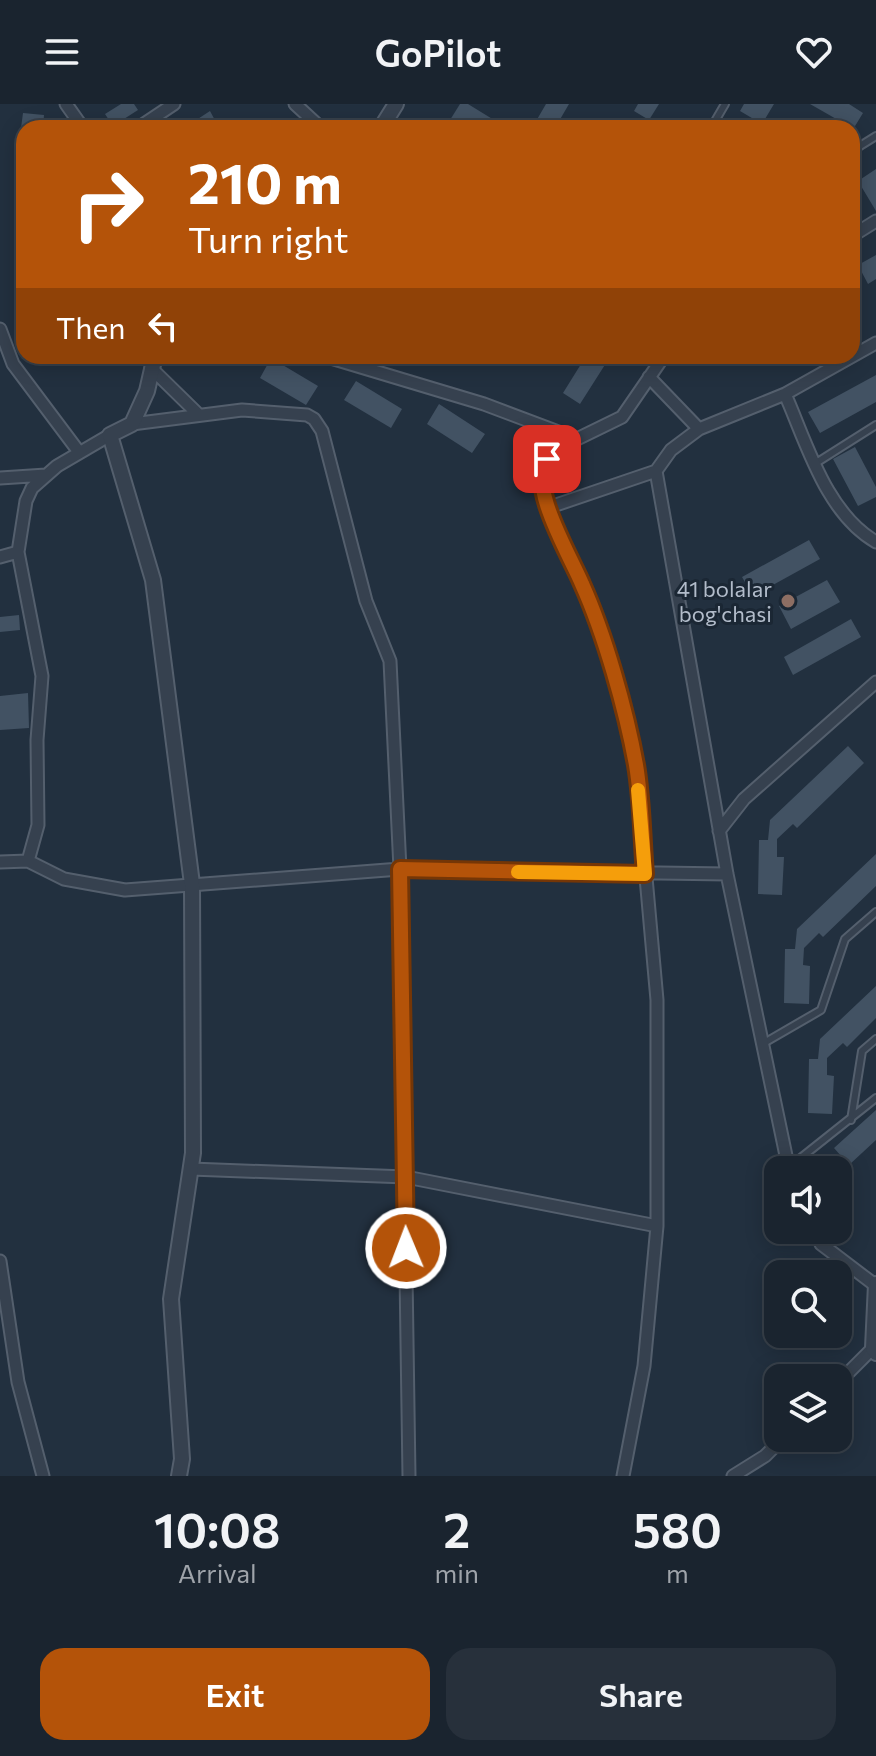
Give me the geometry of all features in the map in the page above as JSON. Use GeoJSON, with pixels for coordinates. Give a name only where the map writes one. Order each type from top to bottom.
{"type":"FeatureCollection","features":[{"type":"Feature","properties":{"kind":"street"},"geometry":{"type":"LineString","coordinates":[[150,120],[174,104]]}},
{"type":"Feature","properties":{"kind":"street"},"geometry":{"type":"LineString","coordinates":[[295,104],[312,120]]}},
{"type":"Feature","properties":{"kind":"street"},"geometry":{"type":"LineString","coordinates":[[0,329],[13,364],[79,452]]}},
{"type":"Feature","properties":{"kind":"street"},"geometry":{"type":"LineString","coordinates":[[132,424],[147,391],[153,364]]}},
{"type":"Feature","properties":{"kind":"street"},"geometry":{"type":"LineString","coordinates":[[155,364],[199,415]]}},
{"type":"Feature","properties":{"kind":"street"},"geometry":{"type":"LineString","coordinates":[[351,364],[484,404],[577,439]]}},
{"type":"Feature","properties":{"kind":"street"},"geometry":{"type":"LineString","coordinates":[[623,1476],[644,1366],[657,1226],[657,1000],[636,766],[616,683],[584,586],[547,508],[541,471],[543,464],[577,439],[622,417],[658,364]]}},
{"type":"Feature","properties":{"kind":"street"},"geometry":{"type":"LineString","coordinates":[[547,508],[656,471],[671,450],[699,429],[785,394],[839,364]]}},
{"type":"Feature","properties":{"kind":"street"},"geometry":{"type":"LineString","coordinates":[[649,377],[699,429]]}},
{"type":"Feature","properties":{"kind":"street"},"geometry":{"type":"LineString","coordinates":[[785,394],[836,503],[851,522],[876,542]]}},
{"type":"Feature","properties":{"kind":"street"},"geometry":{"type":"LineString","coordinates":[[28,861],[38,825],[37,740],[42,676],[18,552],[26,501],[32,488],[79,452],[132,424],[242,410],[307,415],[314,419],[321,427],[366,601],[390,661],[400,869],[409,1476]]}},
{"type":"Feature","properties":{"kind":"street"},"geometry":{"type":"LineString","coordinates":[[110,435],[153,580],[192,884],[193,1153],[171,1299],[182,1459],[179,1476]]}},
{"type":"Feature","properties":{"kind":"street"},"geometry":{"type":"LineString","coordinates":[[656,471],[727,874],[785,1156]]}},
{"type":"Feature","properties":{"kind":"street"},"geometry":{"type":"LineString","coordinates":[[0,478],[47,475]]}},
{"type":"Feature","properties":{"kind":"street"},"geometry":{"type":"LineString","coordinates":[[0,557],[18,552]]}},
{"type":"Feature","properties":{"kind":"street"},"geometry":{"type":"LineString","coordinates":[[719,831],[744,799],[876,682]]}},
{"type":"Feature","properties":{"kind":"street"},"geometry":{"type":"LineString","coordinates":[[0,862],[28,861],[64,879],[125,890],[400,869],[727,874]]}},
{"type":"Feature","properties":{"kind":"street"},"geometry":{"type":"LineString","coordinates":[[191,1169],[406,1177],[657,1226]]}},
{"type":"Feature","properties":{"kind":"street"},"geometry":{"type":"LineString","coordinates":[[821,1244],[875,1285],[874,1350],[852,1370]]}},
{"type":"Feature","properties":{"kind":"street"},"geometry":{"type":"LineString","coordinates":[[0,1261],[18,1382],[43,1476]]}},
{"type":"Feature","properties":{"kind":"street"},"geometry":{"type":"LineString","coordinates":[[733,1476],[769,1452]]}},
{"type":"Feature","properties":{"kind":"lane"},"geometry":{"type":"LineString","coordinates":[[816,463],[876,425]]}},
{"type":"Feature","properties":{"kind":"lane"},"geometry":{"type":"LineString","coordinates":[[761,1045],[821,1010],[845,939],[876,912]]}},
{"type":"Feature","properties":{"kind":"lane"},"geometry":{"type":"LineString","coordinates":[[851,1120],[862,1051],[876,1039]]}},
{"type":"Feature","properties":{"kind":"lane"},"geometry":{"type":"LineString","coordinates":[[805,1156],[876,1098]]}},
{"type":"Feature","properties":{"kind":"building"},"geometry":{"type":"Polygon","coordinates":[[[121,104],[134,104],[138,110],[122,120],[109,120],[105,114],[121,104]]]}},
{"type":"Feature","properties":{"kind":"building"},"geometry":{"type":"Polygon","coordinates":[[[460,104],[468,104],[494,120],[450,120],[460,104]]]}},
{"type":"Feature","properties":{"kind":"building"},"geometry":{"type":"Polygon","coordinates":[[[546,104],[569,104],[560,120],[537,120],[546,104]]]}},
{"type":"Feature","properties":{"kind":"building"},"geometry":{"type":"Polygon","coordinates":[[[638,104],[659,104],[649,120],[634,111],[638,104]]]}},
{"type":"Feature","properties":{"kind":"building"},"geometry":{"type":"Polygon","coordinates":[[[744,104],[774,104],[764,120],[755,120],[740,111],[744,104]]]}},
{"type":"Feature","properties":{"kind":"building"},"geometry":{"type":"Polygon","coordinates":[[[810,104],[849,104],[863,113],[859,120],[838,120],[810,104]]]}},
{"type":"Feature","properties":{"kind":"building"},"geometry":{"type":"Polygon","coordinates":[[[210,111],[215,120],[196,120],[210,111]]]}},
{"type":"Feature","properties":{"kind":"building"},"geometry":{"type":"Polygon","coordinates":[[[23,113],[44,115],[44,120],[22,120],[23,113]]]}},
{"type":"Feature","properties":{"kind":"building"},"geometry":{"type":"Polygon","coordinates":[[[876,169],[876,211],[860,184],[860,180],[876,169]]]}},
{"type":"Feature","properties":{"kind":"building"},"geometry":{"type":"Polygon","coordinates":[[[876,255],[876,279],[868,284],[860,264],[876,255]]]}},
{"type":"Feature","properties":{"kind":"building"},"geometry":{"type":"Polygon","coordinates":[[[268,364],[281,364],[318,386],[306,405],[260,378],[268,364]]]}},
{"type":"Feature","properties":{"kind":"building"},"geometry":{"type":"Polygon","coordinates":[[[581,364],[605,364],[580,404],[563,393],[581,364]]]}},
{"type":"Feature","properties":{"kind":"building"},"geometry":{"type":"Polygon","coordinates":[[[876,375],[876,402],[820,433],[808,412],[876,375]]]}},
{"type":"Feature","properties":{"kind":"building"},"geometry":{"type":"Polygon","coordinates":[[[356,381],[402,409],[391,428],[344,400],[356,381]]]}},
{"type":"Feature","properties":{"kind":"building"},"geometry":{"type":"Polygon","coordinates":[[[439,404],[485,434],[472,453],[427,424],[439,404]]]}},
{"type":"Feature","properties":{"kind":"building"},"geometry":{"type":"Polygon","coordinates":[[[855,447],[876,487],[876,497],[858,506],[833,459],[855,447]]]}},
{"type":"Feature","properties":{"kind":"building"},"geometry":{"type":"Polygon","coordinates":[[[809,540],[820,559],[753,596],[742,577],[809,540]]]}},
{"type":"Feature","properties":{"kind":"building"},"geometry":{"type":"Polygon","coordinates":[[[827,580],[840,602],[791,629],[779,606],[827,580]]]}},
{"type":"Feature","properties":{"kind":"building"},"geometry":{"type":"Polygon","coordinates":[[[19,615],[20,630],[0,632],[0,617],[19,615]]]}},
{"type":"Feature","properties":{"kind":"building"},"geometry":{"type":"Polygon","coordinates":[[[851,619],[861,637],[793,675],[784,657],[851,619]]]}},
{"type":"Feature","properties":{"kind":"building"},"geometry":{"type":"Polygon","coordinates":[[[28,693],[29,728],[0,730],[0,696],[28,693]]]}},
{"type":"Feature","properties":{"kind":"building"},"geometry":{"type":"Polygon","coordinates":[[[848,746],[864,763],[797,828],[793,824],[777,839],[777,857],[784,857],[782,895],[758,894],[759,840],[768,840],[770,820],[848,746]]]}},
{"type":"Feature","properties":{"kind":"building"},"geometry":{"type":"Polygon","coordinates":[[[876,854],[876,886],[823,937],[819,933],[804,948],[803,965],[810,966],[809,1004],[784,1003],[785,949],[795,949],[797,929],[876,854]]]}},
{"type":"Feature","properties":{"kind":"building"},"geometry":{"type":"Polygon","coordinates":[[[876,986],[876,1018],[847,1047],[843,1043],[827,1058],[827,1075],[834,1076],[832,1114],[808,1113],[809,1059],[818,1059],[820,1039],[876,986]]]}},
{"type":"Feature","properties":{"kind":"building"},"geometry":{"type":"Polygon","coordinates":[[[876,1110],[876,1140],[852,1162],[852,1156],[841,1156],[834,1148],[876,1110]]]}},
{"type":"Feature","properties":{"kind":"slow traffic"},"geometry":{"type":"LineString","coordinates":[[518,872],[645,874],[638,790]]}},
{"type":"Feature","properties":{"kind":"place","name":"41 bolalar bog'chasi"},"geometry":{"type":"Point","coordinates":[788,601]}},
{"type":"Feature","properties":{"kind":"route"},"geometry":{"type":"LineString","coordinates":[[406,1248],[400,869],[645,874],[636,766],[616,683],[584,586],[547,508],[541,471],[547,459]]}}]}
